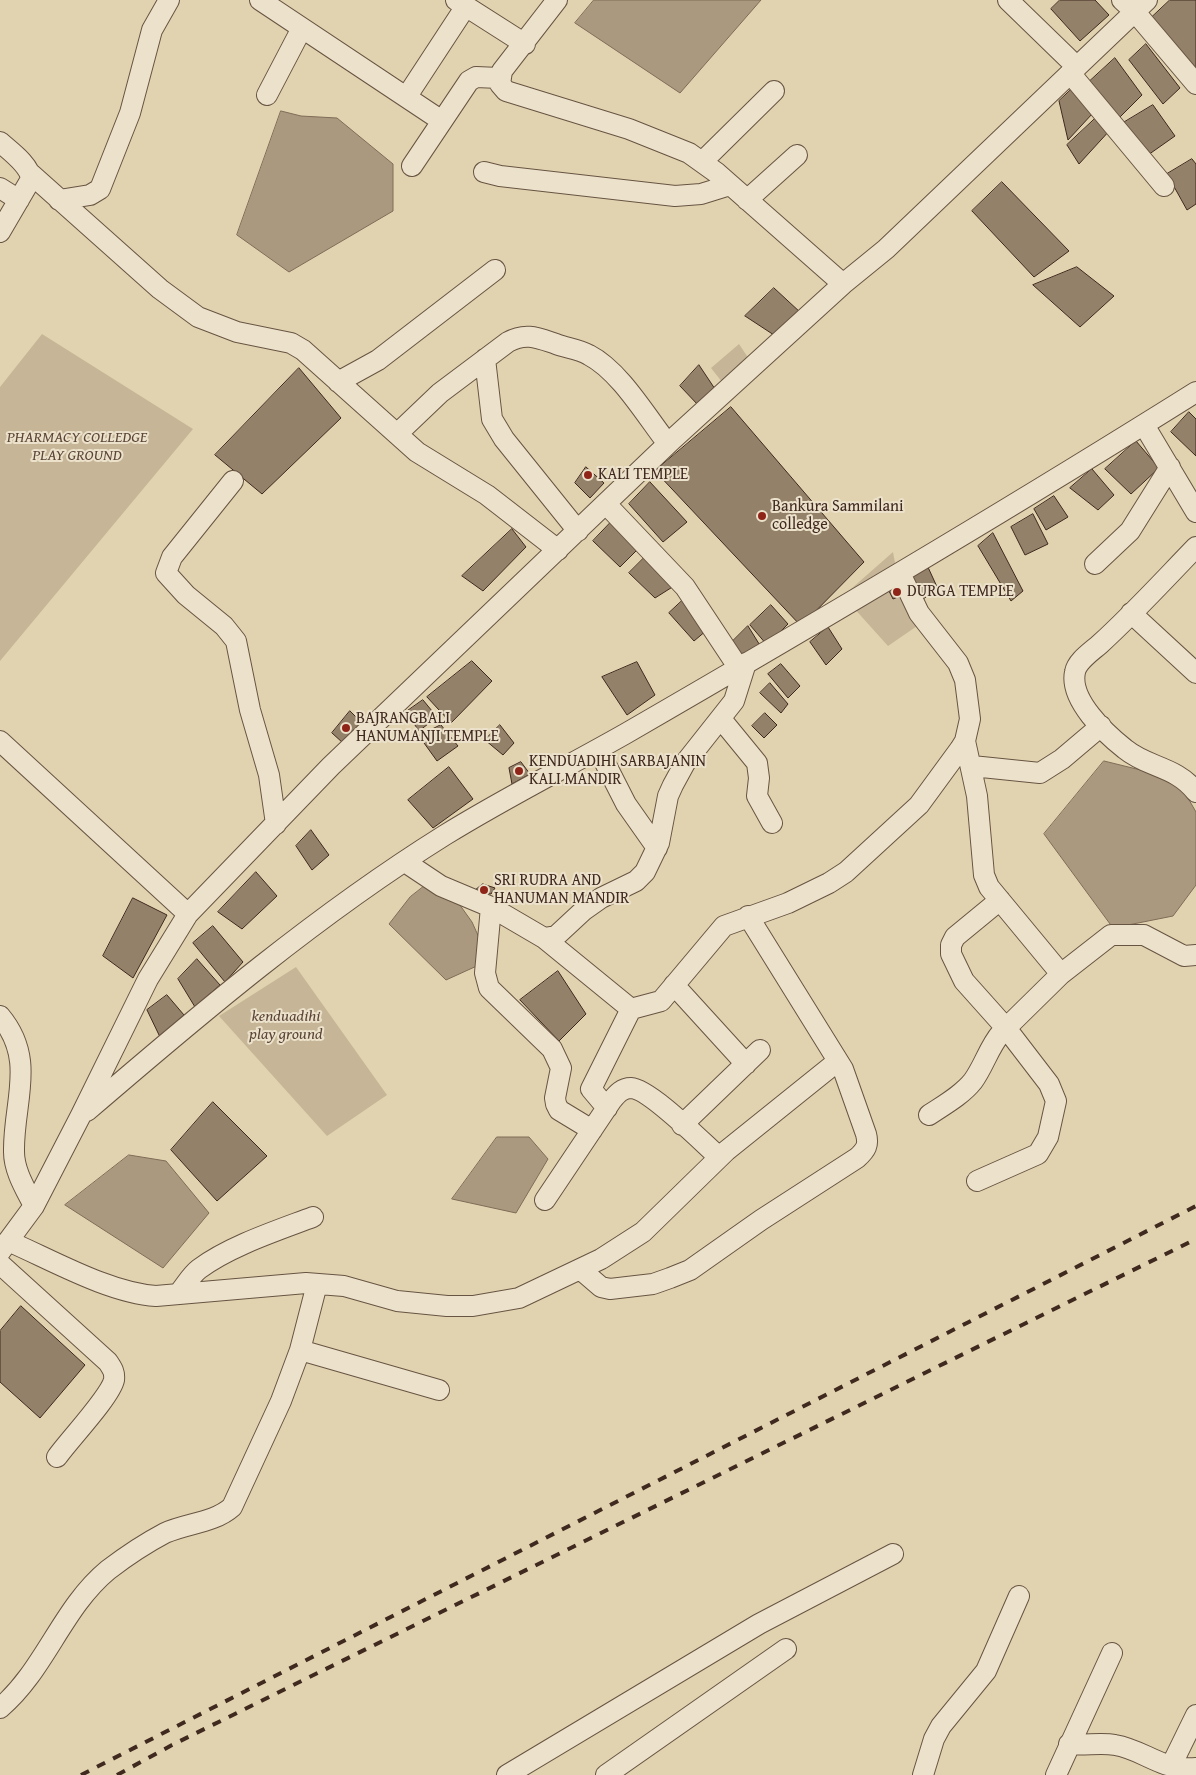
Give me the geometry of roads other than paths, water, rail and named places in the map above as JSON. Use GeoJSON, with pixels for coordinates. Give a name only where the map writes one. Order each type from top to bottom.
{"type":"FeatureCollection","features":[{"type":"Feature","properties":{"kind":"street"},"geometry":{"type":"LineString","coordinates":[[59,200],[90,195],[100,189],[130,113],[152,30],[170,0]]}},
{"type":"Feature","properties":{"kind":"street"},"geometry":{"type":"LineString","coordinates":[[260,0],[442,121]]}},
{"type":"Feature","properties":{"kind":"street"},"geometry":{"type":"LineString","coordinates":[[558,0],[502,71],[499,78],[500,84],[506,91],[629,129],[688,153],[730,185],[843,284]]}},
{"type":"Feature","properties":{"kind":"street"},"geometry":{"type":"LineString","coordinates":[[1008,0],[1074,70],[1164,186]]}},
{"type":"Feature","properties":{"kind":"street"},"geometry":{"type":"LineString","coordinates":[[406,96],[461,3],[525,44]]}},
{"type":"Feature","properties":{"kind":"street"},"geometry":{"type":"LineString","coordinates":[[838,1061],[719,1158],[643,1232],[580,1269],[518,1298],[473,1306],[447,1306],[397,1301],[344,1286],[317,1284],[270,1285],[156,1296],[138,1295],[4,1247],[34,1206],[148,979],[188,914],[331,766],[668,444],[843,284],[886,249],[1074,70],[1135,4],[1196,84]]}},
{"type":"Feature","properties":{"kind":"street"},"geometry":{"type":"LineString","coordinates":[[267,95],[302,28]]}},
{"type":"Feature","properties":{"kind":"street"},"geometry":{"type":"LineString","coordinates":[[412,166],[472,79],[499,78]]}},
{"type":"Feature","properties":{"kind":"street"},"geometry":{"type":"LineString","coordinates":[[702,162],[774,91]]}},
{"type":"Feature","properties":{"kind":"street"},"geometry":{"type":"LineString","coordinates":[[0,142],[59,200],[160,289],[198,317],[238,332],[291,343],[303,350],[397,434],[434,464],[487,495],[558,550]]}},
{"type":"Feature","properties":{"kind":"street"},"geometry":{"type":"LineString","coordinates":[[747,200],[797,155]]}},
{"type":"Feature","properties":{"kind":"street"},"geometry":{"type":"LineString","coordinates":[[484,172],[500,176],[675,196],[701,194],[730,185]]}},
{"type":"Feature","properties":{"kind":"street"},"geometry":{"type":"LineString","coordinates":[[0,232],[27,188],[31,174]]}},
{"type":"Feature","properties":{"kind":"street"},"geometry":{"type":"LineString","coordinates":[[0,188],[19,200]]}},
{"type":"Feature","properties":{"kind":"street"},"geometry":{"type":"LineString","coordinates":[[338,382],[378,360],[495,270]]}},
{"type":"Feature","properties":{"kind":"street"},"geometry":{"type":"LineString","coordinates":[[397,434],[440,393],[485,359],[513,339],[528,336],[587,353],[612,372],[668,444]]}},
{"type":"Feature","properties":{"kind":"street"},"geometry":{"type":"LineString","coordinates":[[485,359],[492,419],[504,440],[578,531]]}},
{"type":"Feature","properties":{"kind":"street"},"geometry":{"type":"LineString","coordinates":[[81,1115],[249,975],[335,910],[446,834],[598,749],[900,573],[1144,424],[1193,399]]}},
{"type":"Feature","properties":{"kind":"street"},"geometry":{"type":"LineString","coordinates":[[1144,424],[1196,512]]}},
{"type":"Feature","properties":{"kind":"street"},"geometry":{"type":"LineString","coordinates":[[1095,564],[1130,531],[1170,467]]}},
{"type":"Feature","properties":{"kind":"street"},"geometry":{"type":"LineString","coordinates":[[233,481],[172,556],[166,573],[186,595],[231,632],[236,641],[250,710],[269,775],[276,824]]}},
{"type":"Feature","properties":{"kind":"street"},"geometry":{"type":"LineString","coordinates":[[544,938],[556,936],[584,910],[601,898],[636,881],[645,872],[657,848],[668,796],[673,785],[685,763],[721,719],[739,690],[742,665],[685,588],[606,504]]}},
{"type":"Feature","properties":{"kind":"street"},"geometry":{"type":"LineString","coordinates":[[1196,547],[1132,613],[1078,664],[1075,671],[1076,685],[1082,705],[1101,726],[1126,750],[1172,770],[1196,792]]}},
{"type":"Feature","properties":{"kind":"street"},"geometry":{"type":"LineString","coordinates":[[900,573],[926,623],[962,671],[968,696],[970,719],[966,740],[977,796],[981,864],[989,887],[1061,974]]}},
{"type":"Feature","properties":{"kind":"street"},"geometry":{"type":"LineString","coordinates":[[1132,613],[1196,673]]}},
{"type":"Feature","properties":{"kind":"street"},"geometry":{"type":"LineString","coordinates":[[721,719],[753,756],[759,771],[757,796],[772,824]]}},
{"type":"Feature","properties":{"kind":"street"},"geometry":{"type":"LineString","coordinates":[[972,766],[1040,772],[1062,758],[1101,726]]}},
{"type":"Feature","properties":{"kind":"street"},"geometry":{"type":"LineString","coordinates":[[607,1108],[591,1090],[631,1009],[661,1001],[724,926],[788,903],[829,882],[865,856],[919,805],[966,740]]}},
{"type":"Feature","properties":{"kind":"street"},"geometry":{"type":"LineString","coordinates":[[0,741],[188,914]]}},
{"type":"Feature","properties":{"kind":"street"},"geometry":{"type":"LineString","coordinates":[[598,749],[626,804],[657,848]]}},
{"type":"Feature","properties":{"kind":"street"},"geometry":{"type":"LineString","coordinates":[[406,862],[441,886],[491,907],[544,938],[631,1009]]}},
{"type":"Feature","properties":{"kind":"street"},"geometry":{"type":"LineString","coordinates":[[978,1181],[1038,1154],[1048,1137],[1056,1101],[1049,1084],[1006,1028],[964,981],[954,964],[951,945],[955,938],[1000,900]]}},
{"type":"Feature","properties":{"kind":"street"},"geometry":{"type":"LineString","coordinates":[[491,907],[485,973],[489,988],[552,1049],[561,1068],[555,1098],[556,1104],[560,1110],[592,1130]]}},
{"type":"Feature","properties":{"kind":"street"},"geometry":{"type":"LineString","coordinates":[[580,1269],[601,1287],[610,1289],[653,1284],[690,1270],[761,1220],[857,1158],[863,1153],[868,1143],[838,1061],[748,916]]}},
{"type":"Feature","properties":{"kind":"street"},"geometry":{"type":"LineString","coordinates":[[929,1115],[967,1089],[974,1080],[994,1041],[1061,974],[1102,940],[1118,934],[1144,935],[1184,956],[1196,955]]}},
{"type":"Feature","properties":{"kind":"street"},"geometry":{"type":"LineString","coordinates":[[674,985],[746,1064]]}},
{"type":"Feature","properties":{"kind":"street"},"geometry":{"type":"LineString","coordinates":[[0,1016],[15,1039],[20,1056],[22,1080],[14,1154],[17,1167],[34,1206]]}},
{"type":"Feature","properties":{"kind":"street"},"geometry":{"type":"LineString","coordinates":[[682,1124],[760,1050]]}},
{"type":"Feature","properties":{"kind":"street"},"geometry":{"type":"LineString","coordinates":[[545,1200],[607,1108],[620,1091],[629,1088],[641,1090],[719,1158]]}},
{"type":"Feature","properties":{"kind":"street"},"geometry":{"type":"LineString","coordinates":[[179,1293],[198,1270],[212,1262],[257,1239],[313,1217]]}},
{"type":"Feature","properties":{"kind":"street"},"geometry":{"type":"LineString","coordinates":[[0,1264],[108,1362],[114,1372],[114,1381],[106,1394],[57,1457]]}},
{"type":"Feature","properties":{"kind":"street"},"geometry":{"type":"LineString","coordinates":[[0,1708],[11,1698],[35,1667],[79,1599],[108,1570],[166,1533],[223,1515],[232,1507],[281,1402],[300,1350],[317,1284]]}},
{"type":"Feature","properties":{"kind":"street"},"geometry":{"type":"LineString","coordinates":[[300,1350],[439,1390]]}},
{"type":"Feature","properties":{"kind":"street"},"geometry":{"type":"LineString","coordinates":[[507,1775],[759,1624],[893,1554]]}},
{"type":"Feature","properties":{"kind":"street"},"geometry":{"type":"LineString","coordinates":[[924,1775],[934,1739],[941,1726],[986,1670],[1019,1596]]}},
{"type":"Feature","properties":{"kind":"street"},"geometry":{"type":"LineString","coordinates":[[606,1775],[786,1649]]}},
{"type":"Feature","properties":{"kind":"street"},"geometry":{"type":"LineString","coordinates":[[1056,1775],[1112,1653]]}},
{"type":"Feature","properties":{"kind":"street"},"geometry":{"type":"LineString","coordinates":[[1171,1766],[1196,1715]]}},
{"type":"Feature","properties":{"kind":"street"},"geometry":{"type":"LineString","coordinates":[[1069,1744],[1087,1746],[1114,1744],[1171,1766],[1196,1768]]}},
{"type":"Feature","properties":{"kind":"railway"},"geometry":{"type":"LineString","coordinates":[[81,1775],[1196,1206]]}},
{"type":"Feature","properties":{"kind":"railway"},"geometry":{"type":"LineString","coordinates":[[117,1775],[172,1745],[1196,1239]]}},
{"type":"Feature","properties":{"kind":"place","name":"KALI TEMPLE"},"geometry":{"type":"Point","coordinates":[588,475]}},
{"type":"Feature","properties":{"kind":"place","name":"Bankura Sammilani colledge"},"geometry":{"type":"Point","coordinates":[762,516]}},
{"type":"Feature","properties":{"kind":"place","name":"DURGA TEMPLE"},"geometry":{"type":"Point","coordinates":[897,592]}},
{"type":"Feature","properties":{"kind":"place","name":"BAJRANGBALI HANUMANJI TEMPLE"},"geometry":{"type":"Point","coordinates":[346,728]}},
{"type":"Feature","properties":{"kind":"place","name":"KENDUADIHI SARBAJANIN KALI MANDIR"},"geometry":{"type":"Point","coordinates":[519,771]}},
{"type":"Feature","properties":{"kind":"place","name":"SRI RUDRA AND HANUMAN MANDIR"},"geometry":{"type":"Point","coordinates":[484,890]}},
{"type":"Feature","properties":{"kind":"park label","name":"PHARMACY COLLEDGE PLAY GROUND"},"geometry":{"type":"Point","coordinates":[77,447]}},
{"type":"Feature","properties":{"kind":"park label","name":"kenduadihi play ground"},"geometry":{"type":"Point","coordinates":[286,1026]}}]}
